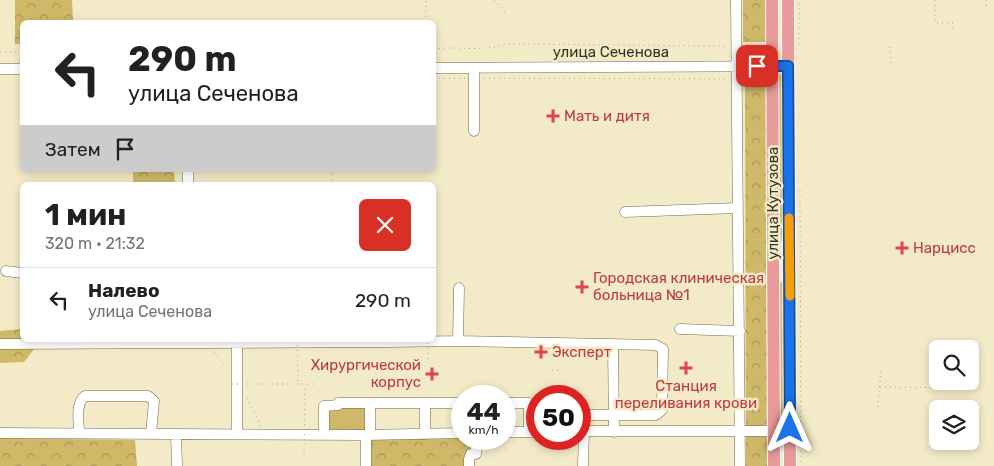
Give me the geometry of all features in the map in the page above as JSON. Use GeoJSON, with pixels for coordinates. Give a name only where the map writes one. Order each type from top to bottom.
{"type":"FeatureCollection","features":[{"type":"Feature","properties":{"kind":"main road","name":"улица Кутузова"},"geometry":{"type":"LineString","coordinates":[[772,0],[774,466]]}},
{"type":"Feature","properties":{"kind":"main road","name":"улица Кутузова"},"geometry":{"type":"LineString","coordinates":[[788,0],[790,466]]}},
{"type":"Feature","properties":{"kind":"street"},"geometry":{"type":"LineString","coordinates":[[736,0],[740,466]]}},
{"type":"Feature","properties":{"kind":"street","name":"улица Сеченова"},"geometry":{"type":"LineString","coordinates":[[436,68],[474,73],[757,66],[772,60],[788,66]]}},
{"type":"Feature","properties":{"kind":"street"},"geometry":{"type":"LineString","coordinates":[[0,69],[20,69]]}},
{"type":"Feature","properties":{"kind":"street"},"geometry":{"type":"LineString","coordinates":[[474,73],[474,131]]}},
{"type":"Feature","properties":{"kind":"street"},"geometry":{"type":"LineString","coordinates":[[624,212],[738,208]]}},
{"type":"Feature","properties":{"kind":"street"},"geometry":{"type":"LineString","coordinates":[[6,272],[20,273]]}},
{"type":"Feature","properties":{"kind":"street"},"geometry":{"type":"LineString","coordinates":[[458,341],[459,288]]}},
{"type":"Feature","properties":{"kind":"street"},"geometry":{"type":"LineString","coordinates":[[680,329],[740,331]]}},
{"type":"Feature","properties":{"kind":"street"},"geometry":{"type":"LineString","coordinates":[[436,341],[656,345],[663,349],[662,410],[660,413],[656,415],[591,415]]}},
{"type":"Feature","properties":{"kind":"street"},"geometry":{"type":"LineString","coordinates":[[0,344],[121,342]]}},
{"type":"Feature","properties":{"kind":"street"},"geometry":{"type":"LineString","coordinates":[[234,342],[237,434]]}},
{"type":"Feature","properties":{"kind":"street"},"geometry":{"type":"LineString","coordinates":[[613,344],[614,432]]}},
{"type":"Feature","properties":{"kind":"street"},"geometry":{"type":"LineString","coordinates":[[79,433],[79,403],[85,396],[148,396],[154,401],[151,434]]}},
{"type":"Feature","properties":{"kind":"street"},"geometry":{"type":"LineString","coordinates":[[324,435],[324,406],[338,406],[338,403],[451,403]]}},
{"type":"Feature","properties":{"kind":"street"},"geometry":{"type":"LineString","coordinates":[[366,466],[370,403]]}},
{"type":"Feature","properties":{"kind":"street"},"geometry":{"type":"LineString","coordinates":[[425,403],[425,434]]}},
{"type":"Feature","properties":{"kind":"street"},"geometry":{"type":"LineString","coordinates":[[591,431],[774,431]]}},
{"type":"Feature","properties":{"kind":"street"},"geometry":{"type":"LineString","coordinates":[[0,433],[324,435],[451,433]]}},
{"type":"Feature","properties":{"kind":"street"},"geometry":{"type":"LineString","coordinates":[[176,434],[177,466]]}},
{"type":"Feature","properties":{"kind":"street"},"geometry":{"type":"LineString","coordinates":[[469,466],[470,456],[471,454],[476,454],[476,450]]}},
{"type":"Feature","properties":{"kind":"street"},"geometry":{"type":"LineString","coordinates":[[583,450],[583,466]]}},
{"type":"Feature","properties":{"kind":"path"},"geometry":{"type":"LineString","coordinates":[[40,0],[40,20]]}},
{"type":"Feature","properties":{"kind":"path"},"geometry":{"type":"LineString","coordinates":[[426,0],[426,20]]}},
{"type":"Feature","properties":{"kind":"path"},"geometry":{"type":"LineString","coordinates":[[494,0],[506,12]]}},
{"type":"Feature","properties":{"kind":"path"},"geometry":{"type":"LineString","coordinates":[[756,0],[759,466]]}},
{"type":"Feature","properties":{"kind":"path"},"geometry":{"type":"LineString","coordinates":[[799,0],[799,48]]}},
{"type":"Feature","properties":{"kind":"path"},"geometry":{"type":"LineString","coordinates":[[935,0],[935,23],[953,23],[953,32]]}},
{"type":"Feature","properties":{"kind":"path"},"geometry":{"type":"LineString","coordinates":[[986,0],[986,8]]}},
{"type":"Feature","properties":{"kind":"path"},"geometry":{"type":"LineString","coordinates":[[436,49],[497,47],[506,44],[737,46],[757,50],[772,60]]}},
{"type":"Feature","properties":{"kind":"path"},"geometry":{"type":"LineString","coordinates":[[890,48],[891,65]]}},
{"type":"Feature","properties":{"kind":"path"},"geometry":{"type":"LineString","coordinates":[[0,52],[20,52]]}},
{"type":"Feature","properties":{"kind":"path"},"geometry":{"type":"LineString","coordinates":[[436,78],[474,73],[757,79]]}},
{"type":"Feature","properties":{"kind":"path"},"geometry":{"type":"LineString","coordinates":[[800,187],[801,466]]}},
{"type":"Feature","properties":{"kind":"path"},"geometry":{"type":"LineString","coordinates":[[297,342],[298,384]]}},
{"type":"Feature","properties":{"kind":"path"},"geometry":{"type":"LineString","coordinates":[[428,342],[428,359]]}},
{"type":"Feature","properties":{"kind":"path"},"geometry":{"type":"LineString","coordinates":[[878,408],[882,368]]}},
{"type":"Feature","properties":{"kind":"path"},"geometry":{"type":"LineString","coordinates":[[552,370],[562,370]]}},
{"type":"Feature","properties":{"kind":"path"},"geometry":{"type":"LineString","coordinates":[[232,384],[313,384]]}},
{"type":"Feature","properties":{"kind":"path"},"geometry":{"type":"LineString","coordinates":[[304,455],[305,384]]}},
{"type":"Feature","properties":{"kind":"path"},"geometry":{"type":"LineString","coordinates":[[880,387],[929,388]]}},
{"type":"Feature","properties":{"kind":"green space"},"geometry":{"type":"Polygon","coordinates":[[[15,0],[72,0],[73,20],[20,20],[20,44],[15,44],[15,0]]]}},
{"type":"Feature","properties":{"kind":"green space"},"geometry":{"type":"Polygon","coordinates":[[[743,0],[767,0],[767,42],[743,42],[743,0]]]}},
{"type":"Feature","properties":{"kind":"green space"},"geometry":{"type":"Polygon","coordinates":[[[745,75],[767,75],[768,466],[746,466],[745,75]]]}},
{"type":"Feature","properties":{"kind":"green space"},"geometry":{"type":"Polygon","coordinates":[[[778,75],[782,75],[784,274],[782,272],[782,243],[779,226],[778,75]]]}},
{"type":"Feature","properties":{"kind":"green space"},"geometry":{"type":"Polygon","coordinates":[[[133,172],[174,172],[175,182],[133,182],[133,172]]]}},
{"type":"Feature","properties":{"kind":"green space"},"geometry":{"type":"Polygon","coordinates":[[[785,282],[784,428],[779,427],[779,284],[785,282]]]}},
{"type":"Feature","properties":{"kind":"green space"},"geometry":{"type":"Polygon","coordinates":[[[20,329],[20,342],[39,342],[24,362],[0,363],[0,331],[20,329]]]}},
{"type":"Feature","properties":{"kind":"green space"},"geometry":{"type":"Polygon","coordinates":[[[370,403],[370,435],[324,435],[324,406],[370,403]]]}},
{"type":"Feature","properties":{"kind":"green space"},"geometry":{"type":"Polygon","coordinates":[[[451,433],[451,450],[474,450],[467,466],[366,466],[366,435],[451,433]]]}},
{"type":"Feature","properties":{"kind":"green space"},"geometry":{"type":"Polygon","coordinates":[[[0,438],[135,440],[137,466],[0,466],[0,438]]]}},
{"type":"Feature","properties":{"kind":"slow traffic"},"geometry":{"type":"LineString","coordinates":[[789,218],[790,296]]}},
{"type":"Feature","properties":{"kind":"place","name":"Мать и дитя"},"geometry":{"type":"Point","coordinates":[553,116]}},
{"type":"Feature","properties":{"kind":"place","name":"Нарцисс"},"geometry":{"type":"Point","coordinates":[902,248]}},
{"type":"Feature","properties":{"kind":"place","name":"Городская клиническая больница №1"},"geometry":{"type":"Point","coordinates":[582,287]}},
{"type":"Feature","properties":{"kind":"place","name":"Эксперт"},"geometry":{"type":"Point","coordinates":[541,352]}},
{"type":"Feature","properties":{"kind":"place","name":"Станция переливания крови"},"geometry":{"type":"Point","coordinates":[686,368]}},
{"type":"Feature","properties":{"kind":"place","name":"Хирургической корпус"},"geometry":{"type":"Point","coordinates":[432,374]}},
{"type":"Feature","properties":{"kind":"route"},"geometry":{"type":"LineString","coordinates":[[757,66],[788,66],[790,428]]}}]}
